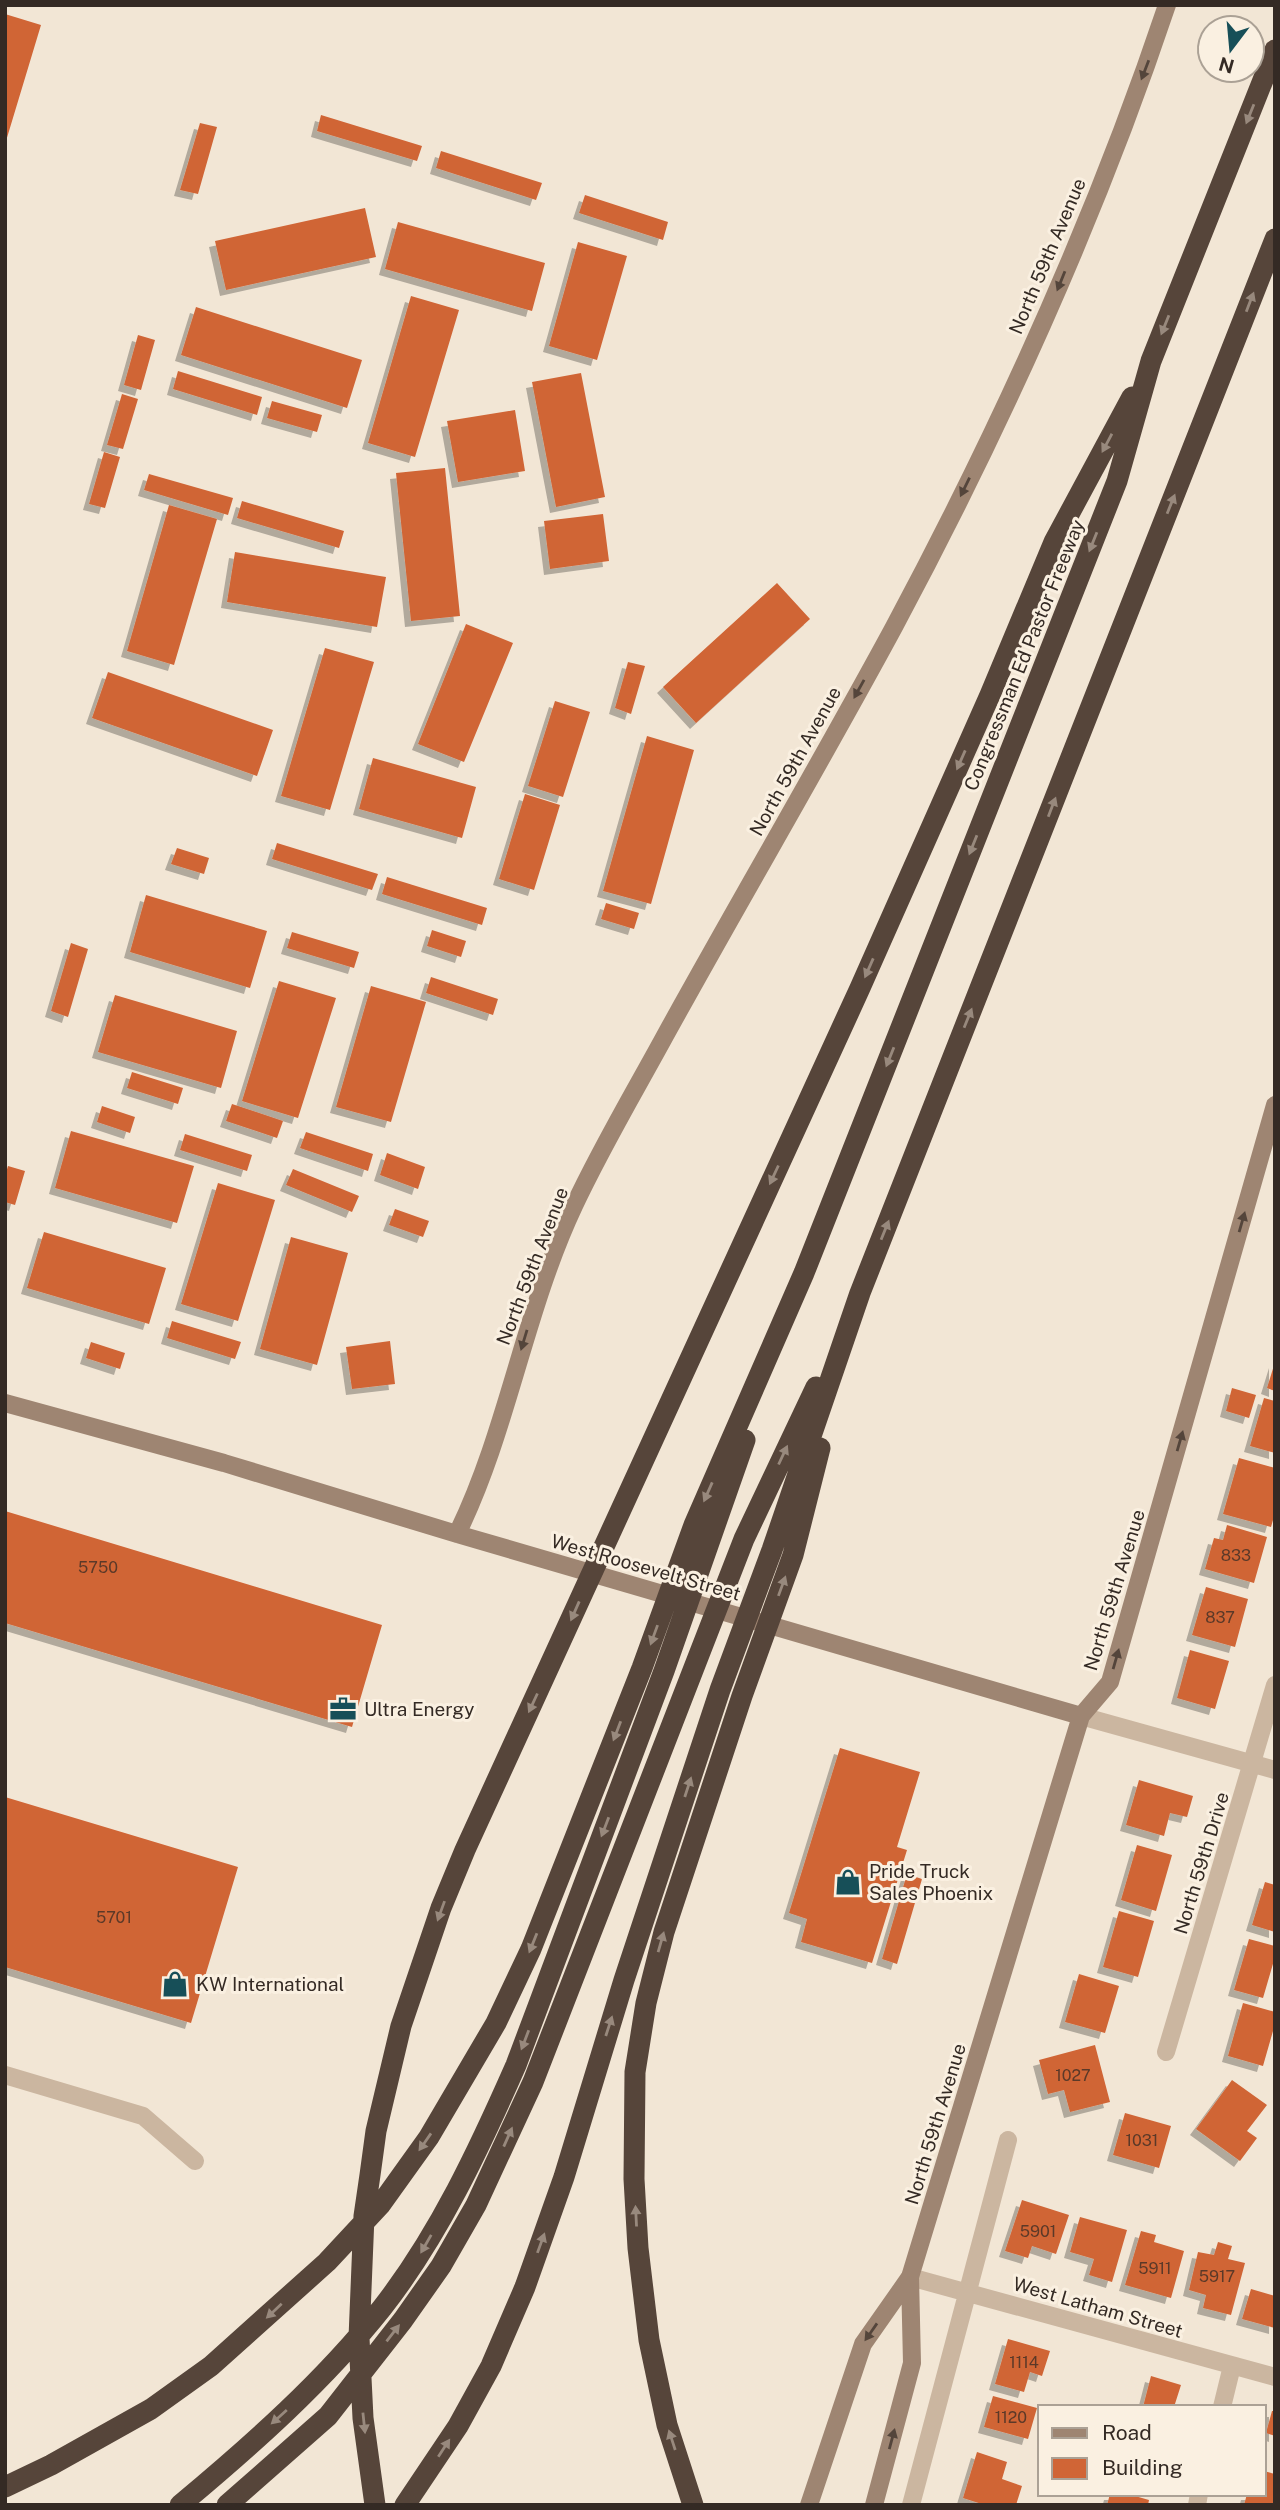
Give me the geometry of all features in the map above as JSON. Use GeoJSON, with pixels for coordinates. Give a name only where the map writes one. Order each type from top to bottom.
{"type":"FeatureCollection","features":[{"type":"Feature","properties":{"kind":"highway","name":"Congressman Ed Pastor Freeway"},"geometry":{"type":"LineString","coordinates":[[704,1528],[1117,481],[1151,361],[1275,50]]}},
{"type":"Feature","properties":{"kind":"highway"},"geometry":{"type":"LineString","coordinates":[[227,2505],[327,2416],[403,2320],[441,2266],[476,2205],[533,2082],[744,1539],[860,1293],[1275,239]]}},
{"type":"Feature","properties":{"kind":"highway"},"geometry":{"type":"LineString","coordinates":[[375,2505],[363,2418],[359,2338],[364,2216],[376,2131],[401,2026],[441,1908],[866,976],[1054,542],[1151,361]]}},
{"type":"Feature","properties":{"kind":"highway"},"geometry":{"type":"LineString","coordinates":[[693,2505],[667,2425],[649,2340],[638,2249],[634,2179],[635,2072],[646,2003],[661,1943],[743,1696],[782,1552],[860,1293]]}},
{"type":"Feature","properties":{"kind":"highway"},"geometry":{"type":"LineString","coordinates":[[5,2487],[51,2465],[151,2409],[211,2366],[327,2262],[381,2204],[429,2137],[496,2023],[531,1949],[642,1668],[704,1528]]}},
{"type":"Feature","properties":{"kind":"highway"},"geometry":{"type":"LineString","coordinates":[[180,2505],[304,2395],[382,2308],[421,2253],[489,2126],[516,2065],[664,1671],[704,1528]]}},
{"type":"Feature","properties":{"kind":"highway"},"geometry":{"type":"LineString","coordinates":[[405,2505],[458,2426],[491,2366],[525,2287],[564,2177],[624,1980],[720,1690],[782,1552]]}},
{"type":"Feature","properties":{"kind":"main road","name":"North 59th Avenue"},"geometry":{"type":"LineString","coordinates":[[457,1534],[474,1499],[536,1304],[573,1207],[689,992],[894,626],[984,450],[1063,275],[1114,150],[1167,5]]}},
{"type":"Feature","properties":{"kind":"main road","name":"North 59th Avenue"},"geometry":{"type":"LineString","coordinates":[[809,2505],[863,2344],[910,2277],[1081,1716],[1110,1682],[1270,1142],[1275,1105]]}},
{"type":"Feature","properties":{"kind":"main road","name":"West Roosevelt Street"},"geometry":{"type":"LineString","coordinates":[[5,1403],[224,1463],[457,1534],[1081,1716]]}},
{"type":"Feature","properties":{"kind":"main road","name":"North 59th Avenue"},"geometry":{"type":"LineString","coordinates":[[874,2505],[912,2363],[910,2277]]}},
{"type":"Feature","properties":{"kind":"street","name":"North 59th Drive"},"geometry":{"type":"LineString","coordinates":[[1167,2052],[1275,1685]]}},
{"type":"Feature","properties":{"kind":"street","name":"West Roosevelt Street"},"geometry":{"type":"LineString","coordinates":[[1081,1716],[1275,1770]]}},
{"type":"Feature","properties":{"kind":"street"},"geometry":{"type":"LineString","coordinates":[[5,2075],[143,2116],[195,2161]]}},
{"type":"Feature","properties":{"kind":"street"},"geometry":{"type":"LineString","coordinates":[[911,2505],[1008,2140]]}},
{"type":"Feature","properties":{"kind":"street","name":"West Latham Street"},"geometry":{"type":"LineString","coordinates":[[910,2277],[1275,2377]]}},
{"type":"Feature","properties":{"kind":"street"},"geometry":{"type":"LineString","coordinates":[[1222,2405],[1232,2366]]}},
{"type":"Feature","properties":{"kind":"building"},"geometry":{"type":"Polygon","coordinates":[[[5,14],[41,25],[6,141],[5,141],[5,14]]]}},
{"type":"Feature","properties":{"kind":"building"},"geometry":{"type":"Polygon","coordinates":[[[321,115],[422,146],[417,161],[317,131],[321,115]]]}},
{"type":"Feature","properties":{"kind":"building"},"geometry":{"type":"Polygon","coordinates":[[[200,123],[217,127],[198,194],[180,190],[200,123]]]}},
{"type":"Feature","properties":{"kind":"building"},"geometry":{"type":"Polygon","coordinates":[[[441,151],[542,183],[536,200],[436,168],[441,151]]]}},
{"type":"Feature","properties":{"kind":"building"},"geometry":{"type":"Polygon","coordinates":[[[585,195],[668,222],[663,240],[579,213],[585,195]]]}},
{"type":"Feature","properties":{"kind":"building"},"geometry":{"type":"Polygon","coordinates":[[[365,208],[376,257],[226,290],[215,241],[365,208]]]}},
{"type":"Feature","properties":{"kind":"building"},"geometry":{"type":"Polygon","coordinates":[[[398,222],[545,263],[532,311],[385,269],[398,222]]]}},
{"type":"Feature","properties":{"kind":"building"},"geometry":{"type":"Polygon","coordinates":[[[578,242],[627,256],[597,360],[549,346],[578,242]]]}},
{"type":"Feature","properties":{"kind":"building"},"geometry":{"type":"Polygon","coordinates":[[[411,296],[459,310],[415,457],[368,443],[411,296]]]}},
{"type":"Feature","properties":{"kind":"building"},"geometry":{"type":"Polygon","coordinates":[[[196,307],[362,360],[347,408],[181,355],[196,307]]]}},
{"type":"Feature","properties":{"kind":"building"},"geometry":{"type":"Polygon","coordinates":[[[138,335],[155,340],[141,390],[124,385],[138,335]]]}},
{"type":"Feature","properties":{"kind":"building"},"geometry":{"type":"Polygon","coordinates":[[[178,371],[262,397],[257,415],[173,389],[178,371]]]}},
{"type":"Feature","properties":{"kind":"building"},"geometry":{"type":"Polygon","coordinates":[[[581,373],[605,497],[556,507],[532,382],[581,373]]]}},
{"type":"Feature","properties":{"kind":"building"},"geometry":{"type":"Polygon","coordinates":[[[122,394],[138,399],[123,449],[107,445],[122,394]]]}},
{"type":"Feature","properties":{"kind":"building"},"geometry":{"type":"Polygon","coordinates":[[[272,401],[322,415],[317,432],[267,418],[272,401]]]}},
{"type":"Feature","properties":{"kind":"building"},"geometry":{"type":"Polygon","coordinates":[[[515,410],[525,471],[458,482],[447,421],[515,410]]]}},
{"type":"Feature","properties":{"kind":"building"},"geometry":{"type":"Polygon","coordinates":[[[104,452],[120,457],[105,508],[89,504],[104,452]]]}},
{"type":"Feature","properties":{"kind":"building"},"geometry":{"type":"Polygon","coordinates":[[[445,468],[460,616],[411,621],[396,473],[445,468]]]}},
{"type":"Feature","properties":{"kind":"building"},"geometry":{"type":"Polygon","coordinates":[[[149,474],[233,498],[228,515],[144,490],[149,474]]]}},
{"type":"Feature","properties":{"kind":"building"},"geometry":{"type":"Polygon","coordinates":[[[242,501],[344,531],[339,548],[237,518],[242,501]]]}},
{"type":"Feature","properties":{"kind":"building"},"geometry":{"type":"Polygon","coordinates":[[[169,505],[217,519],[174,665],[127,651],[169,505]]]}},
{"type":"Feature","properties":{"kind":"building"},"geometry":{"type":"Polygon","coordinates":[[[603,514],[609,561],[550,569],[544,521],[603,514]]]}},
{"type":"Feature","properties":{"kind":"building"},"geometry":{"type":"Polygon","coordinates":[[[235,552],[386,577],[377,627],[227,602],[235,552]]]}},
{"type":"Feature","properties":{"kind":"building"},"geometry":{"type":"Polygon","coordinates":[[[777,583],[810,619],[696,723],[663,687],[777,583]]]}},
{"type":"Feature","properties":{"kind":"building"},"geometry":{"type":"Polygon","coordinates":[[[466,624],[513,643],[464,762],[418,744],[466,624]]]}},
{"type":"Feature","properties":{"kind":"building"},"geometry":{"type":"Polygon","coordinates":[[[325,648],[374,662],[330,810],[281,796],[325,648]]]}},
{"type":"Feature","properties":{"kind":"building"},"geometry":{"type":"Polygon","coordinates":[[[628,662],[645,666],[631,714],[615,708],[628,662]]]}},
{"type":"Feature","properties":{"kind":"building"},"geometry":{"type":"Polygon","coordinates":[[[108,672],[273,730],[257,776],[92,718],[108,672]]]}},
{"type":"Feature","properties":{"kind":"building"},"geometry":{"type":"Polygon","coordinates":[[[555,701],[590,712],[563,797],[528,786],[555,701]]]}},
{"type":"Feature","properties":{"kind":"building"},"geometry":{"type":"Polygon","coordinates":[[[647,736],[694,750],[651,904],[603,891],[647,736]]]}},
{"type":"Feature","properties":{"kind":"building"},"geometry":{"type":"Polygon","coordinates":[[[373,758],[476,787],[462,838],[359,809],[373,758]]]}},
{"type":"Feature","properties":{"kind":"building"},"geometry":{"type":"Polygon","coordinates":[[[525,794],[560,805],[534,890],[499,879],[525,794]]]}},
{"type":"Feature","properties":{"kind":"building"},"geometry":{"type":"Polygon","coordinates":[[[277,843],[378,874],[372,890],[272,859],[277,843]]]}},
{"type":"Feature","properties":{"kind":"building"},"geometry":{"type":"Polygon","coordinates":[[[177,848],[209,858],[204,874],[171,864],[177,848]]]}},
{"type":"Feature","properties":{"kind":"building"},"geometry":{"type":"Polygon","coordinates":[[[387,877],[487,908],[482,925],[382,894],[387,877]]]}},
{"type":"Feature","properties":{"kind":"building"},"geometry":{"type":"Polygon","coordinates":[[[146,895],[267,931],[250,988],[130,952],[146,895]]]}},
{"type":"Feature","properties":{"kind":"building"},"geometry":{"type":"Polygon","coordinates":[[[606,903],[639,913],[634,929],[601,919],[606,903]]]}},
{"type":"Feature","properties":{"kind":"building"},"geometry":{"type":"Polygon","coordinates":[[[432,930],[466,941],[461,957],[427,946],[432,930]]]}},
{"type":"Feature","properties":{"kind":"building"},"geometry":{"type":"Polygon","coordinates":[[[292,932],[359,952],[354,968],[287,948],[292,932]]]}},
{"type":"Feature","properties":{"kind":"building"},"geometry":{"type":"Polygon","coordinates":[[[71,943],[88,949],[68,1017],[51,1011],[71,943]]]}},
{"type":"Feature","properties":{"kind":"building"},"geometry":{"type":"Polygon","coordinates":[[[431,977],[498,999],[493,1015],[426,993],[431,977]]]}},
{"type":"Feature","properties":{"kind":"building"},"geometry":{"type":"Polygon","coordinates":[[[279,981],[336,998],[298,1118],[242,1101],[279,981]]]}},
{"type":"Feature","properties":{"kind":"building"},"geometry":{"type":"Polygon","coordinates":[[[371,986],[426,1002],[391,1122],[336,1107],[371,986]]]}},
{"type":"Feature","properties":{"kind":"building"},"geometry":{"type":"Polygon","coordinates":[[[115,995],[237,1031],[221,1088],[98,1052],[115,995]]]}},
{"type":"Feature","properties":{"kind":"building"},"geometry":{"type":"Polygon","coordinates":[[[132,1072],[183,1088],[178,1104],[127,1088],[132,1072]]]}},
{"type":"Feature","properties":{"kind":"building"},"geometry":{"type":"Polygon","coordinates":[[[232,1104],[283,1121],[277,1138],[226,1121],[232,1104]]]}},
{"type":"Feature","properties":{"kind":"building"},"geometry":{"type":"Polygon","coordinates":[[[102,1106],[135,1117],[130,1133],[97,1122],[102,1106]]]}},
{"type":"Feature","properties":{"kind":"building"},"geometry":{"type":"Polygon","coordinates":[[[71,1131],[194,1166],[177,1223],[55,1188],[71,1131]]]}},
{"type":"Feature","properties":{"kind":"building"},"geometry":{"type":"Polygon","coordinates":[[[306,1132],[373,1154],[368,1171],[300,1148],[306,1132]]]}},
{"type":"Feature","properties":{"kind":"building"},"geometry":{"type":"Polygon","coordinates":[[[185,1134],[252,1155],[247,1171],[180,1150],[185,1134]]]}},
{"type":"Feature","properties":{"kind":"building"},"geometry":{"type":"Polygon","coordinates":[[[387,1153],[425,1167],[418,1189],[380,1175],[387,1153]]]}},
{"type":"Feature","properties":{"kind":"building"},"geometry":{"type":"Polygon","coordinates":[[[8,1166],[25,1171],[15,1205],[5,1202],[5,1176],[8,1166]]]}},
{"type":"Feature","properties":{"kind":"building"},"geometry":{"type":"Polygon","coordinates":[[[293,1169],[359,1196],[352,1212],[286,1185],[293,1169]]]}},
{"type":"Feature","properties":{"kind":"building"},"geometry":{"type":"Polygon","coordinates":[[[218,1183],[275,1200],[238,1321],[181,1304],[218,1183]]]}},
{"type":"Feature","properties":{"kind":"building"},"geometry":{"type":"Polygon","coordinates":[[[395,1209],[429,1221],[423,1237],[389,1225],[395,1209]]]}},
{"type":"Feature","properties":{"kind":"building"},"geometry":{"type":"Polygon","coordinates":[[[44,1232],[166,1268],[149,1324],[27,1288],[44,1232]]]}},
{"type":"Feature","properties":{"kind":"building"},"geometry":{"type":"Polygon","coordinates":[[[291,1237],[348,1253],[317,1365],[260,1349],[291,1237]]]}},
{"type":"Feature","properties":{"kind":"building"},"geometry":{"type":"Polygon","coordinates":[[[172,1321],[241,1342],[235,1359],[167,1338],[172,1321]]]}},
{"type":"Feature","properties":{"kind":"building"},"geometry":{"type":"Polygon","coordinates":[[[390,1341],[395,1384],[352,1389],[346,1347],[390,1341]]]}},
{"type":"Feature","properties":{"kind":"building"},"geometry":{"type":"Polygon","coordinates":[[[91,1342],[125,1353],[120,1369],[86,1358],[91,1342]]]}},
{"type":"Feature","properties":{"kind":"building"},"geometry":{"type":"Polygon","coordinates":[[[1275,1362],[1275,1391],[1267,1388],[1275,1362]]]}},
{"type":"Feature","properties":{"kind":"building"},"geometry":{"type":"Polygon","coordinates":[[[1232,1388],[1256,1395],[1249,1418],[1226,1411],[1232,1388]]]}},
{"type":"Feature","properties":{"kind":"building"},"geometry":{"type":"Polygon","coordinates":[[[1264,1398],[1275,1401],[1275,1453],[1250,1446],[1264,1398]]]}},
{"type":"Feature","properties":{"kind":"building"},"geometry":{"type":"Polygon","coordinates":[[[1239,1458],[1275,1468],[1275,1513],[1271,1527],[1223,1514],[1239,1458]]]}},
{"type":"Feature","properties":{"kind":"building"},"geometry":{"type":"Polygon","coordinates":[[[5,1511],[382,1625],[352,1727],[5,1623],[5,1511]]]}},
{"type":"Feature","properties":{"kind":"building"},"geometry":{"type":"Polygon","coordinates":[[[1227,1525],[1267,1537],[1254,1583],[1205,1569],[1214,1538],[1223,1540],[1227,1525]]]}},
{"type":"Feature","properties":{"kind":"building"},"geometry":{"type":"Polygon","coordinates":[[[1206,1587],[1248,1599],[1235,1647],[1192,1635],[1206,1587]]]}},
{"type":"Feature","properties":{"kind":"building"},"geometry":{"type":"Polygon","coordinates":[[[1190,1650],[1229,1661],[1215,1709],[1177,1698],[1190,1650]]]}},
{"type":"Feature","properties":{"kind":"building","name":"Pride Truck Sales Phoenix"},"geometry":{"type":"Polygon","coordinates":[[[840,1748],[920,1772],[897,1847],[907,1850],[872,1963],[801,1942],[807,1919],[789,1913],[840,1748]]]}},
{"type":"Feature","properties":{"kind":"building"},"geometry":{"type":"Polygon","coordinates":[[[1139,1780],[1193,1796],[1187,1817],[1170,1813],[1164,1836],[1126,1825],[1139,1780]]]}},
{"type":"Feature","properties":{"kind":"building"},"geometry":{"type":"Polygon","coordinates":[[[5,1797],[238,1867],[191,2023],[5,1967],[5,1797]]]}},
{"type":"Feature","properties":{"kind":"building"},"geometry":{"type":"Polygon","coordinates":[[[1137,1845],[1172,1855],[1156,1911],[1121,1900],[1137,1845]]]}},
{"type":"Feature","properties":{"kind":"building"},"geometry":{"type":"Polygon","coordinates":[[[907,1874],[922,1879],[897,1964],[882,1959],[907,1874]]]}},
{"type":"Feature","properties":{"kind":"building"},"geometry":{"type":"Polygon","coordinates":[[[1265,1882],[1275,1885],[1275,1932],[1252,1925],[1265,1882]]]}},
{"type":"Feature","properties":{"kind":"building"},"geometry":{"type":"Polygon","coordinates":[[[1119,1911],[1154,1921],[1138,1977],[1103,1967],[1119,1911]]]}},
{"type":"Feature","properties":{"kind":"building"},"geometry":{"type":"Polygon","coordinates":[[[1249,1939],[1275,1946],[1275,1957],[1263,1998],[1234,1990],[1249,1939]]]}},
{"type":"Feature","properties":{"kind":"building"},"geometry":{"type":"Polygon","coordinates":[[[1079,1974],[1119,1986],[1105,2033],[1065,2022],[1079,1974]]]}},
{"type":"Feature","properties":{"kind":"building"},"geometry":{"type":"Polygon","coordinates":[[[1243,2003],[1275,2012],[1275,2024],[1263,2066],[1228,2056],[1243,2003]]]}},
{"type":"Feature","properties":{"kind":"building"},"geometry":{"type":"Polygon","coordinates":[[[1095,2045],[1110,2102],[1070,2112],[1064,2090],[1048,2094],[1039,2060],[1095,2045]]]}},
{"type":"Feature","properties":{"kind":"building"},"geometry":{"type":"Polygon","coordinates":[[[1232,2080],[1267,2105],[1247,2131],[1257,2138],[1240,2161],[1196,2129],[1232,2080]]]}},
{"type":"Feature","properties":{"kind":"building"},"geometry":{"type":"Polygon","coordinates":[[[1125,2113],[1171,2126],[1159,2168],[1113,2155],[1125,2113]]]}},
{"type":"Feature","properties":{"kind":"building"},"geometry":{"type":"Polygon","coordinates":[[[1022,2200],[1069,2215],[1056,2254],[1032,2246],[1028,2258],[1005,2251],[1022,2200]]]}},
{"type":"Feature","properties":{"kind":"building"},"geometry":{"type":"Polygon","coordinates":[[[1080,2217],[1127,2230],[1112,2282],[1089,2275],[1094,2259],[1070,2252],[1080,2217]]]}},
{"type":"Feature","properties":{"kind":"building"},"geometry":{"type":"Polygon","coordinates":[[[1141,2231],[1156,2235],[1154,2242],[1184,2251],[1171,2298],[1125,2285],[1141,2231]]]}},
{"type":"Feature","properties":{"kind":"building"},"geometry":{"type":"Polygon","coordinates":[[[1218,2242],[1232,2246],[1228,2259],[1245,2263],[1231,2315],[1203,2308],[1206,2295],[1189,2290],[1198,2252],[1214,2255],[1218,2242]]]}},
{"type":"Feature","properties":{"kind":"building"},"geometry":{"type":"Polygon","coordinates":[[[1251,2289],[1275,2296],[1275,2328],[1242,2319],[1251,2289]]]}},
{"type":"Feature","properties":{"kind":"building"},"geometry":{"type":"Polygon","coordinates":[[[1008,2339],[1050,2351],[1042,2376],[1030,2372],[1024,2392],[995,2384],[1008,2339]]]}},
{"type":"Feature","properties":{"kind":"building"},"geometry":{"type":"Polygon","coordinates":[[[1151,2376],[1181,2385],[1175,2405],[1144,2405],[1151,2376]]]}},
{"type":"Feature","properties":{"kind":"building"},"geometry":{"type":"Polygon","coordinates":[[[993,2396],[1037,2408],[1028,2439],[984,2427],[993,2396]]]}},
{"type":"Feature","properties":{"kind":"building"},"geometry":{"type":"Polygon","coordinates":[[[1272,2411],[1275,2411],[1275,2436],[1266,2433],[1272,2411]]]}},
{"type":"Feature","properties":{"kind":"building"},"geometry":{"type":"Polygon","coordinates":[[[977,2452],[1007,2462],[1002,2479],[1022,2486],[1016,2505],[985,2505],[963,2498],[977,2452]]]}},
{"type":"Feature","properties":{"kind":"building"},"geometry":{"type":"Polygon","coordinates":[[[1266,2472],[1275,2474],[1275,2505],[1244,2505],[1246,2496],[1266,2496],[1266,2472]]]}},
{"type":"Feature","properties":{"kind":"building"},"geometry":{"type":"Polygon","coordinates":[[[1109,2496],[1135,2496],[1149,2500],[1148,2505],[1107,2505],[1109,2496]]]}},
{"type":"Feature","properties":{"kind":"place","name":"Ultra Energy"},"geometry":{"type":"Point","coordinates":[343,1709]}},
{"type":"Feature","properties":{"kind":"place","name":"Pride Truck Sales Phoenix"},"geometry":{"type":"Point","coordinates":[848,1882]}},
{"type":"Feature","properties":{"kind":"place","name":"KW International"},"geometry":{"type":"Point","coordinates":[175,1984]}}]}
